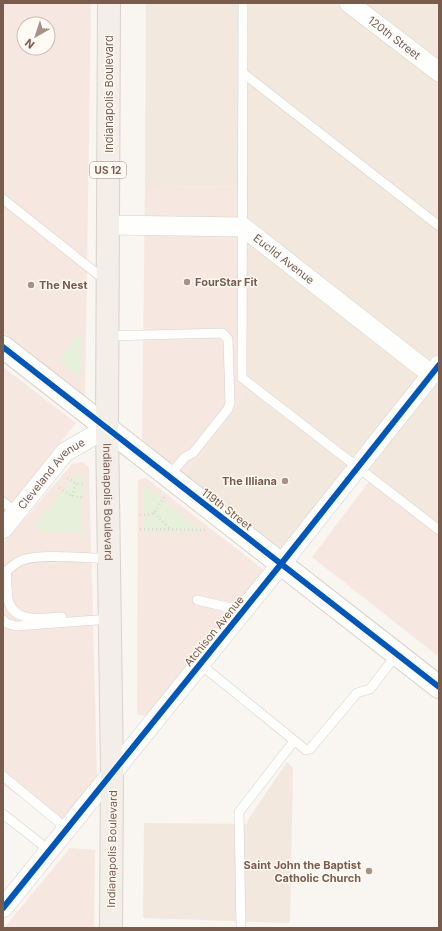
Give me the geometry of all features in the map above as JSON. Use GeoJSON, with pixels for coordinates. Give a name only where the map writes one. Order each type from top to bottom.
{"type":"FeatureCollection","features":[{"type":"Feature","properties":{"kind":"main road","name":"Indianapolis Boulevard"},"geometry":{"type":"LineString","coordinates":[[109,3],[107,428],[112,772],[111,928]]}},
{"type":"Feature","properties":{"kind":"street","name":"120th Street"},"geometry":{"type":"LineString","coordinates":[[349,3],[439,72]]}},
{"type":"Feature","properties":{"kind":"street","name":"Euclid Avenue"},"geometry":{"type":"LineString","coordinates":[[108,225],[243,227],[435,370]]}},
{"type":"Feature","properties":{"kind":"street","name":"119th Street"},"geometry":{"type":"LineString","coordinates":[[3,347],[439,687]]}},
{"type":"Feature","properties":{"kind":"street","name":"Atchison Avenue"},"geometry":{"type":"LineString","coordinates":[[3,908],[48,850],[281,564],[435,370]]}},
{"type":"Feature","properties":{"kind":"street","name":"Cleveland Avenue"},"geometry":{"type":"LineString","coordinates":[[3,529],[10,507],[65,452],[107,428]]}},
{"type":"Feature","properties":{"kind":"lane"},"geometry":{"type":"LineString","coordinates":[[243,3],[242,378],[439,530]]}},
{"type":"Feature","properties":{"kind":"lane"},"geometry":{"type":"LineString","coordinates":[[243,73],[439,226]]}},
{"type":"Feature","properties":{"kind":"lane"},"geometry":{"type":"LineString","coordinates":[[3,199],[108,282]]}},
{"type":"Feature","properties":{"kind":"lane"},"geometry":{"type":"LineString","coordinates":[[108,336],[222,333],[228,338],[230,404],[228,410],[193,453],[185,457],[169,476]]}},
{"type":"Feature","properties":{"kind":"lane"},"geometry":{"type":"LineString","coordinates":[[74,622],[62,617],[24,617],[16,614],[11,608],[8,599],[8,584],[4,573],[20,561],[37,557],[110,559]]}},
{"type":"Feature","properties":{"kind":"lane"},"geometry":{"type":"LineString","coordinates":[[197,600],[244,610]]}},
{"type":"Feature","properties":{"kind":"lane"},"geometry":{"type":"LineString","coordinates":[[3,620],[6,623],[16,626],[110,619]]}},
{"type":"Feature","properties":{"kind":"lane"},"geometry":{"type":"LineString","coordinates":[[200,664],[294,742],[306,750],[310,749],[357,693],[370,689],[397,654]]}},
{"type":"Feature","properties":{"kind":"lane"},"geometry":{"type":"LineString","coordinates":[[240,928],[239,812],[294,742]]}},
{"type":"Feature","properties":{"kind":"lane"},"geometry":{"type":"LineString","coordinates":[[3,776],[66,828]]}},
{"type":"Feature","properties":{"kind":"lane"},"geometry":{"type":"LineString","coordinates":[[3,814],[48,850]]}},
{"type":"Feature","properties":{"kind":"path"},"geometry":{"type":"LineString","coordinates":[[67,478],[76,483],[85,485]]}},
{"type":"Feature","properties":{"kind":"path"},"geometry":{"type":"LineString","coordinates":[[72,496],[76,483]]}},
{"type":"Feature","properties":{"kind":"path"},"geometry":{"type":"LineString","coordinates":[[58,488],[72,496],[85,498]]}},
{"type":"Feature","properties":{"kind":"path"},"geometry":{"type":"LineString","coordinates":[[140,515],[154,513],[164,497]]}},
{"type":"Feature","properties":{"kind":"path"},"geometry":{"type":"LineString","coordinates":[[154,513],[171,530]]}},
{"type":"Feature","properties":{"kind":"path"},"geometry":{"type":"LineString","coordinates":[[140,529],[205,530]]}},
{"type":"Feature","properties":{"kind":"shaded area"},"geometry":{"type":"Polygon","coordinates":[[[3,3],[91,3],[85,397],[3,332],[3,3]]]}},
{"type":"Feature","properties":{"kind":"shaded area"},"geometry":{"type":"Polygon","coordinates":[[[146,3],[439,3],[439,525],[355,461],[284,550],[186,475],[254,382],[247,376],[246,186],[145,187],[146,3]]]}},
{"type":"Feature","properties":{"kind":"shaded area"},"geometry":{"type":"Polygon","coordinates":[[[247,186],[247,376],[254,382],[186,475],[142,441],[145,187],[247,186]]]}},
{"type":"Feature","properties":{"kind":"shaded area"},"geometry":{"type":"Polygon","coordinates":[[[3,367],[76,423],[5,512],[3,510],[3,367]]]}},
{"type":"Feature","properties":{"kind":"shaded area"},"geometry":{"type":"Polygon","coordinates":[[[83,462],[89,467],[97,776],[60,823],[3,785],[3,544],[72,464],[83,462]]]}},
{"type":"Feature","properties":{"kind":"shaded area"},"geometry":{"type":"Polygon","coordinates":[[[374,475],[439,525],[439,657],[312,557],[374,475]]]}},
{"type":"Feature","properties":{"kind":"shaded area"},"geometry":{"type":"Polygon","coordinates":[[[146,478],[265,571],[150,716],[137,715],[138,480],[146,478]]]}},
{"type":"Feature","properties":{"kind":"shaded area"},"geometry":{"type":"Polygon","coordinates":[[[287,762],[293,768],[290,923],[143,918],[144,823],[247,824],[249,818],[287,762]]]}},
{"type":"Feature","properties":{"kind":"shaded area"},"geometry":{"type":"Polygon","coordinates":[[[70,848],[95,850],[94,928],[4,928],[70,848]]]}},
{"type":"Feature","properties":{"kind":"green space"},"geometry":{"type":"Polygon","coordinates":[[[82,330],[80,379],[59,360],[82,330]]]}},
{"type":"Feature","properties":{"kind":"green space"},"geometry":{"type":"Polygon","coordinates":[[[74,476],[83,477],[82,541],[75,532],[43,532],[35,526],[74,476]]]}},
{"type":"Feature","properties":{"kind":"green space"},"geometry":{"type":"Polygon","coordinates":[[[143,484],[204,533],[144,533],[143,484]]]}},
{"type":"Feature","properties":{"kind":"cycle path"},"geometry":{"type":"LineString","coordinates":[[3,347],[439,687]]}},
{"type":"Feature","properties":{"kind":"cycle path"},"geometry":{"type":"LineString","coordinates":[[3,908],[281,564],[439,365]]}},
{"type":"Feature","properties":{"kind":"place","name":"FourStar Fit"},"geometry":{"type":"Point","coordinates":[187,282]}},
{"type":"Feature","properties":{"kind":"place","name":"The Nest"},"geometry":{"type":"Point","coordinates":[31,285]}},
{"type":"Feature","properties":{"kind":"place","name":"The Illiana"},"geometry":{"type":"Point","coordinates":[285,481]}},
{"type":"Feature","properties":{"kind":"place","name":"Saint John the Baptist Catholic Church"},"geometry":{"type":"Point","coordinates":[369,871]}}]}
